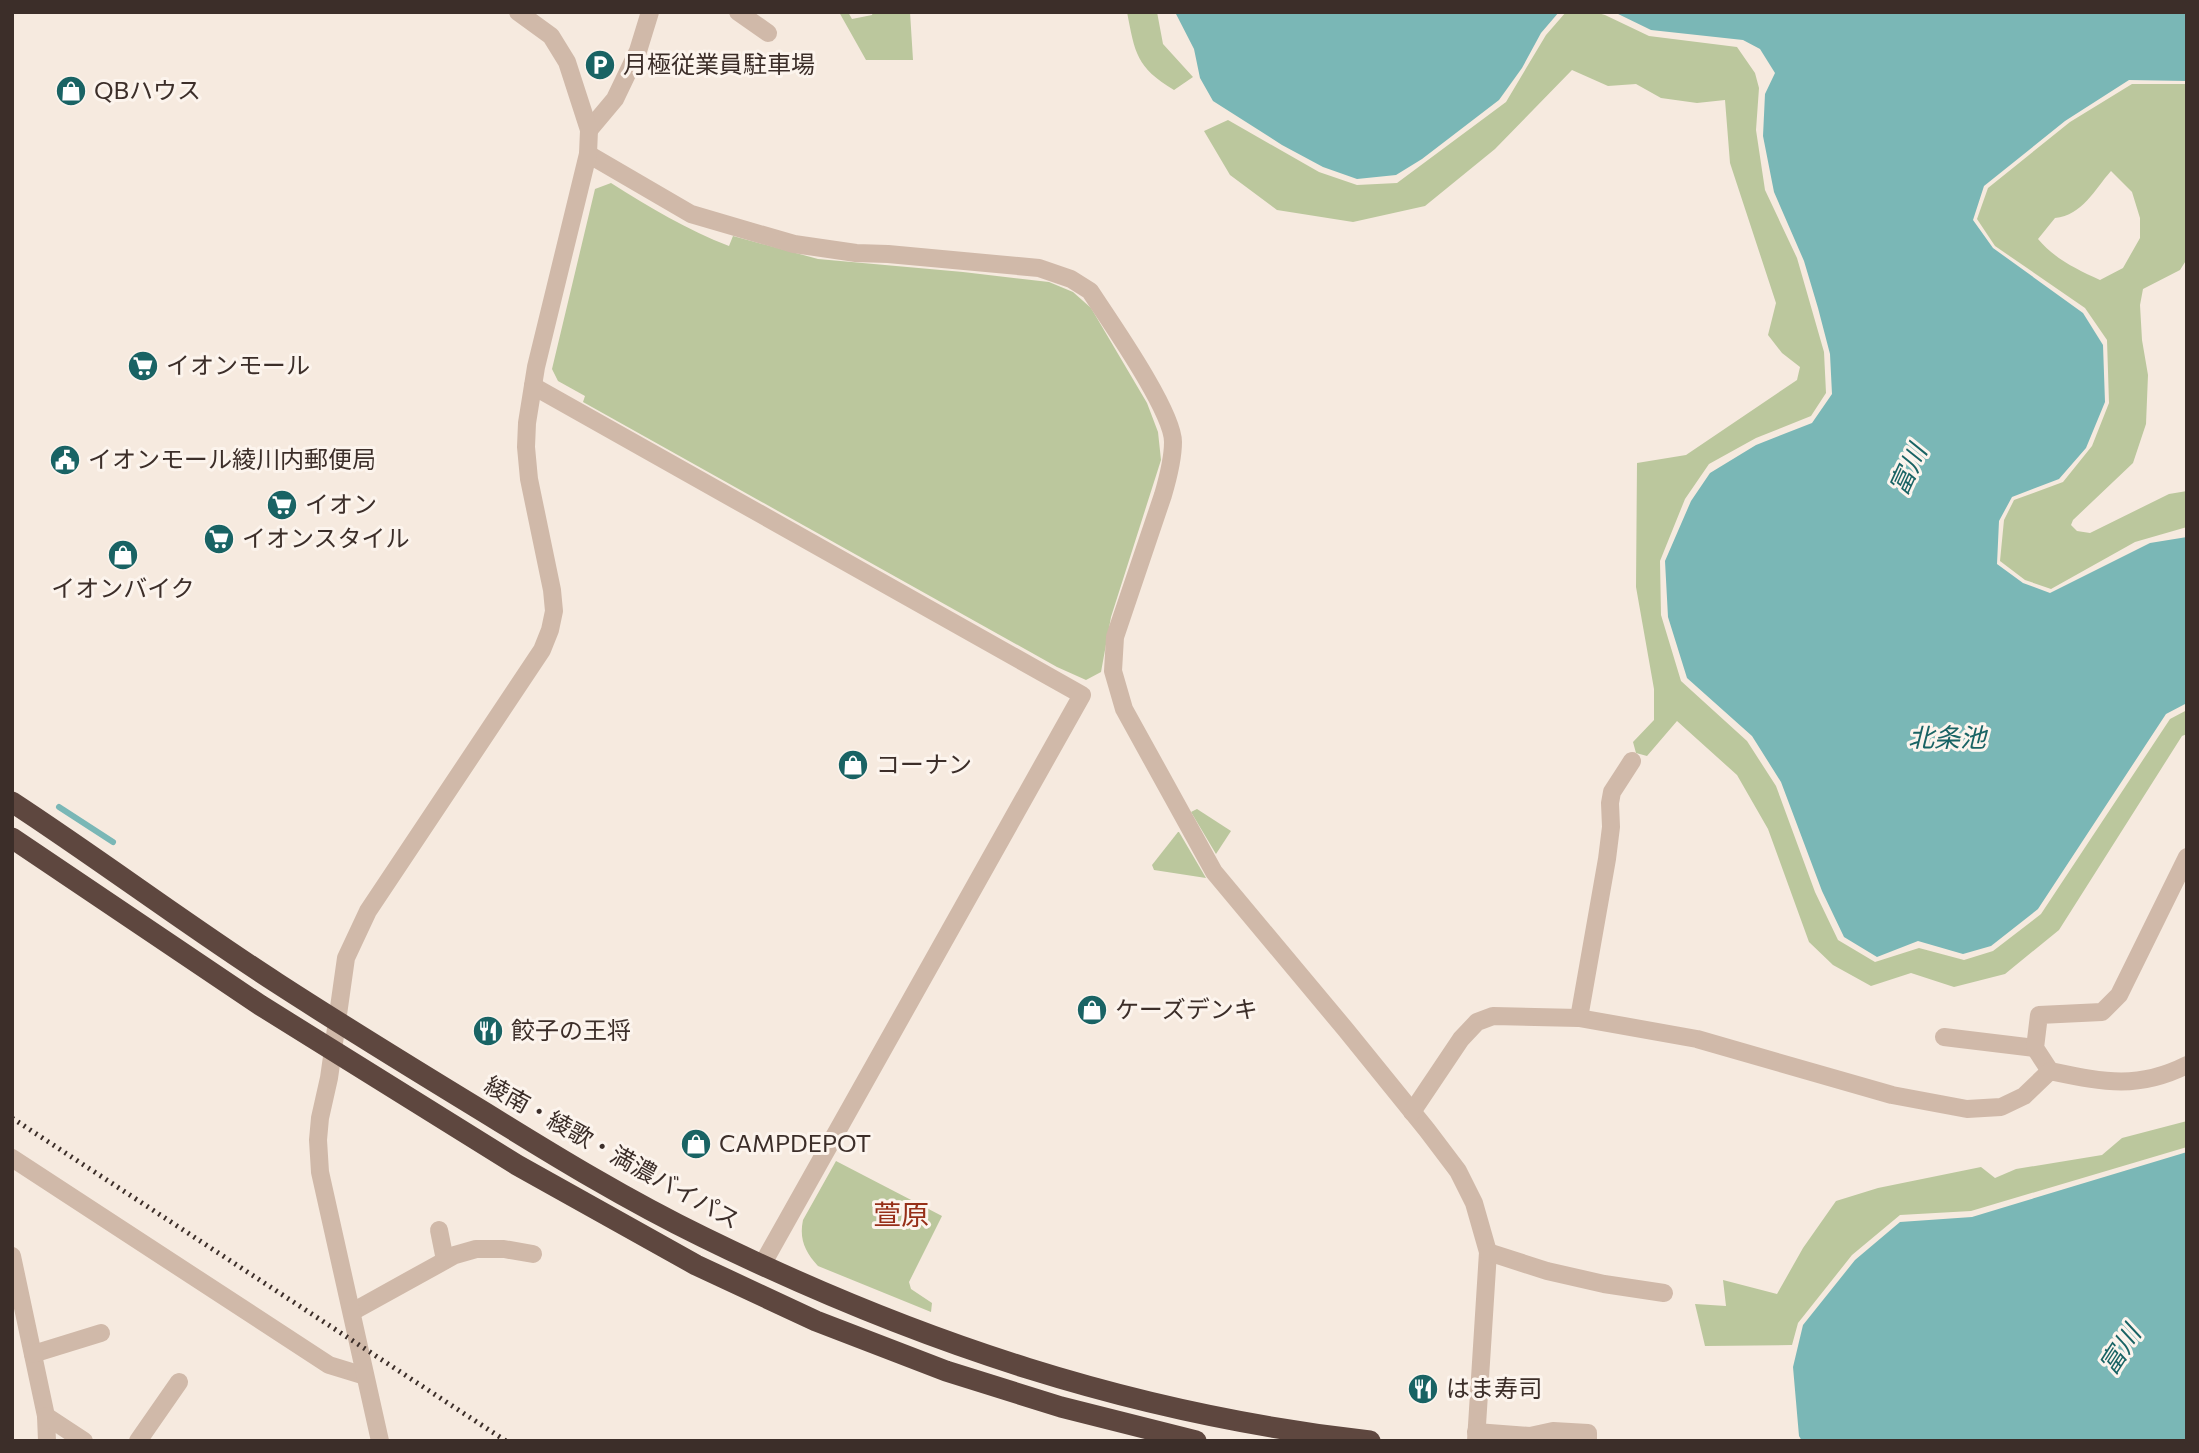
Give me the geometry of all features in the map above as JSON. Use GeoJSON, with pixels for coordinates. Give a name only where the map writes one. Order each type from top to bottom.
{"type":"FeatureCollection","features":[{"type":"Feature","properties":{"kind":"highway","name":"綾南・綾歌・満濃バイパス"},"geometry":{"type":"LineString","coordinates":[[12,802],[336,1021],[530,1141],[701,1237],[890,1321],[1000,1361],[1145,1402],[1258,1424],[1370,1441]]}},
{"type":"Feature","properties":{"kind":"highway"},"geometry":{"type":"LineString","coordinates":[[12,838],[260,1005],[332,1050],[517,1165],[696,1265],[880,1348],[1003,1390],[1195,1441]]}},
{"type":"Feature","properties":{"kind":"street"},"geometry":{"type":"LineString","coordinates":[[380,1441],[320,1172],[320,1118],[329,1078],[346,958],[368,911],[542,650],[554,611],[529,479],[527,423],[533,386],[588,154],[589,130],[562,53],[551,36],[518,12]]}},
{"type":"Feature","properties":{"kind":"street"},"geometry":{"type":"LineString","coordinates":[[589,130],[615,99],[638,51],[650,12]]}},
{"type":"Feature","properties":{"kind":"street"},"geometry":{"type":"LineString","coordinates":[[738,12],[768,33]]}},
{"type":"Feature","properties":{"kind":"street"},"geometry":{"type":"LineString","coordinates":[[588,154],[691,214],[794,244],[856,253],[1039,268],[1071,279],[1090,291],[1166,414],[1173,439],[1163,495],[1115,637],[1113,671],[1124,709],[1214,872],[1412,1112],[1458,1171],[1474,1203],[1488,1252],[1476,1436],[1530,1436],[1553,1431],[1588,1433],[1588,1440]]}},
{"type":"Feature","properties":{"kind":"street"},"geometry":{"type":"LineString","coordinates":[[533,386],[1082,695],[762,1265]]}},
{"type":"Feature","properties":{"kind":"street"},"geometry":{"type":"LineString","coordinates":[[1579,1018],[1606,859],[1612,792],[1632,761]]}},
{"type":"Feature","properties":{"kind":"street"},"geometry":{"type":"LineString","coordinates":[[2187,858],[2119,995],[2102,1012],[2039,1015],[2035,1048],[2050,1072],[2096,1081],[2134,1082],[2164,1076],[2187,1065]]}},
{"type":"Feature","properties":{"kind":"street"},"geometry":{"type":"LineString","coordinates":[[1412,1112],[1461,1039],[1477,1022],[1493,1016],[1579,1018],[1697,1039],[1892,1095],[1967,1109],[2001,1107],[2024,1096],[2050,1072]]}},
{"type":"Feature","properties":{"kind":"street"},"geometry":{"type":"LineString","coordinates":[[1944,1037],[2035,1048]]}},
{"type":"Feature","properties":{"kind":"street"},"geometry":{"type":"LineString","coordinates":[[15,1166],[329,1365],[365,1376]]}},
{"type":"Feature","properties":{"kind":"street"},"geometry":{"type":"LineString","coordinates":[[439,1230],[445,1260]]}},
{"type":"Feature","properties":{"kind":"street"},"geometry":{"type":"LineString","coordinates":[[352,1312],[455,1255],[476,1250],[504,1249],[533,1254]]}},
{"type":"Feature","properties":{"kind":"street"},"geometry":{"type":"LineString","coordinates":[[1488,1252],[1547,1271],[1604,1284],[1664,1293]]}},
{"type":"Feature","properties":{"kind":"street"},"geometry":{"type":"LineString","coordinates":[[12,1258],[46,1416],[47,1441]]}},
{"type":"Feature","properties":{"kind":"street"},"geometry":{"type":"LineString","coordinates":[[33,1354],[101,1333]]}},
{"type":"Feature","properties":{"kind":"street"},"geometry":{"type":"LineString","coordinates":[[138,1441],[179,1382]]}},
{"type":"Feature","properties":{"kind":"street"},"geometry":{"type":"LineString","coordinates":[[46,1416],[85,1441]]}},
{"type":"Feature","properties":{"kind":"green space"},"geometry":{"type":"Polygon","coordinates":[[[839,12],[848,12],[852,19],[872,15],[873,12],[910,12],[913,60],[866,60],[839,12]]]}},
{"type":"Feature","properties":{"kind":"green space"},"geometry":{"type":"Polygon","coordinates":[[[1127,12],[1157,12],[1163,44],[1193,77],[1174,90],[1152,74],[1135,49],[1127,12]]]}},
{"type":"Feature","properties":{"kind":"green space"},"geometry":{"type":"Polygon","coordinates":[[[1566,12],[1594,12],[1605,15],[1649,36],[1737,47],[1755,73],[1759,88],[1756,130],[1765,190],[1797,258],[1824,352],[1826,393],[1811,416],[1756,438],[1709,464],[1685,499],[1660,561],[1661,615],[1681,681],[1747,741],[1776,786],[1815,892],[1838,940],[1875,962],[1919,948],[1964,960],[1993,951],[2041,914],[2170,719],[2187,710],[2187,734],[2182,736],[2059,930],[2005,974],[1954,987],[1911,973],[1871,986],[1833,965],[1809,942],[1768,829],[1737,775],[1677,721],[1647,756],[1636,753],[1633,742],[1654,720],[1654,689],[1636,587],[1637,463],[1686,455],[1797,380],[1800,367],[1782,353],[1768,335],[1776,303],[1730,163],[1725,100],[1697,103],[1661,98],[1636,84],[1608,86],[1572,70],[1495,149],[1425,206],[1353,222],[1277,210],[1230,175],[1204,131],[1228,120],[1319,172],[1357,185],[1397,183],[1506,102],[1546,35],[1566,12]]]}},
{"type":"Feature","properties":{"kind":"green space"},"geometry":{"type":"Polygon","coordinates":[[[2132,84],[2187,84],[2187,259],[2180,270],[2143,289],[2140,305],[2148,375],[2146,424],[2133,463],[2073,520],[2071,525],[2077,531],[2090,533],[2169,494],[2187,491],[2187,527],[2135,542],[2051,589],[2025,580],[2000,561],[2004,520],[2014,500],[2063,482],[2092,446],[2109,403],[2107,340],[2085,308],[1995,246],[1977,219],[1988,188],[2070,122],[2132,84]],[[2111,171],[2081,207],[2055,218],[2038,239],[2059,258],[2100,280],[2123,268],[2140,238],[2140,218],[2132,192],[2111,171]]]}},
{"type":"Feature","properties":{"kind":"green space"},"geometry":{"type":"Polygon","coordinates":[[[611,183],[683,225],[729,246],[733,236],[818,259],[1049,282],[1073,292],[1091,308],[1147,403],[1158,432],[1161,460],[1111,617],[1101,672],[1086,680],[1057,667],[583,402],[585,396],[558,381],[552,369],[595,189],[611,183]]]}},
{"type":"Feature","properties":{"kind":"green space"},"geometry":{"type":"Polygon","coordinates":[[[1197,809],[1231,831],[1216,854],[1191,812],[1197,809]]]}},
{"type":"Feature","properties":{"kind":"green space"},"geometry":{"type":"Polygon","coordinates":[[[1178,832],[1206,878],[1154,870],[1152,865],[1178,832]]]}},
{"type":"Feature","properties":{"kind":"green space"},"geometry":{"type":"Polygon","coordinates":[[[2187,1121],[2187,1147],[1971,1211],[1900,1215],[1852,1255],[1798,1323],[1792,1345],[1705,1346],[1695,1304],[1726,1306],[1723,1280],[1777,1294],[1803,1248],[1836,1201],[1878,1188],[1981,1167],[1995,1178],[2016,1169],[2102,1155],[2122,1138],[2187,1121]]]}},
{"type":"Feature","properties":{"kind":"green space"},"geometry":{"type":"Polygon","coordinates":[[[836,1161],[942,1216],[909,1282],[911,1289],[932,1303],[931,1312],[818,1266],[810,1256],[804,1245],[803,1220],[836,1161]]]}},
{"type":"Feature","properties":{"kind":"water"},"geometry":{"type":"Polygon","coordinates":[[[1175,12],[1559,12],[1541,33],[1522,68],[1499,100],[1422,159],[1396,175],[1357,179],[1323,167],[1282,145],[1213,101],[1200,78],[1194,49],[1175,12]]]}},
{"type":"Feature","properties":{"kind":"water","name":"北条池"},"geometry":{"type":"Polygon","coordinates":[[[1614,12],[2187,12],[2187,81],[2129,80],[2065,121],[1984,186],[1973,220],[1993,248],[2083,313],[2103,345],[2105,402],[2086,448],[2059,479],[2012,497],[1999,521],[1997,564],[2023,583],[2050,593],[2150,543],[2187,537],[2187,703],[2166,714],[2038,909],[1991,946],[1963,954],[1918,941],[1877,957],[1844,937],[1822,891],[1781,782],[1752,736],[1687,678],[1668,617],[1665,561],[1691,501],[1710,473],[1756,445],[1812,423],[1832,394],[1830,354],[1804,261],[1774,192],[1763,136],[1765,94],[1775,73],[1760,49],[1743,40],[1651,30],[1614,12]]]}},
{"type":"Feature","properties":{"kind":"water","name":"富川"},"geometry":{"type":"Polygon","coordinates":[[[2187,1152],[2187,1441],[1802,1441],[1799,1436],[1793,1367],[1803,1325],[1855,1260],[1900,1222],[1972,1217],[2187,1152]]]}},
{"type":"Feature","properties":{"kind":"waterway"},"geometry":{"type":"LineString","coordinates":[[59,807],[113,842]]}},
{"type":"Feature","properties":{"kind":"railway"},"geometry":{"type":"LineString","coordinates":[[12,1118],[506,1441]]}},
{"type":"Feature","properties":{"kind":"place","name":"月極従業員駐車場"},"geometry":{"type":"Point","coordinates":[600,65]}},
{"type":"Feature","properties":{"kind":"place","name":"QBハウス"},"geometry":{"type":"Point","coordinates":[71,91]}},
{"type":"Feature","properties":{"kind":"place","name":"イオンモール"},"geometry":{"type":"Point","coordinates":[143,366]}},
{"type":"Feature","properties":{"kind":"place","name":"イオンモール綾川内郵便局"},"geometry":{"type":"Point","coordinates":[65,460]}},
{"type":"Feature","properties":{"kind":"place","name":"イオン"},"geometry":{"type":"Point","coordinates":[282,505]}},
{"type":"Feature","properties":{"kind":"place","name":"イオンスタイル"},"geometry":{"type":"Point","coordinates":[219,539]}},
{"type":"Feature","properties":{"kind":"place","name":"イオンバイク"},"geometry":{"type":"Point","coordinates":[123,555]}},
{"type":"Feature","properties":{"kind":"place","name":"コーナン"},"geometry":{"type":"Point","coordinates":[853,765]}},
{"type":"Feature","properties":{"kind":"place","name":"ケーズデンキ"},"geometry":{"type":"Point","coordinates":[1092,1010]}},
{"type":"Feature","properties":{"kind":"place","name":"餃子の王将"},"geometry":{"type":"Point","coordinates":[488,1031]}},
{"type":"Feature","properties":{"kind":"place","name":"CAMPDEPOT"},"geometry":{"type":"Point","coordinates":[696,1144]}},
{"type":"Feature","properties":{"kind":"place","name":"はま寿司"},"geometry":{"type":"Point","coordinates":[1423,1389]}},
{"type":"Feature","properties":{"kind":"district","name":"萱原"},"geometry":{"type":"Point","coordinates":[901,1215]}}]}
